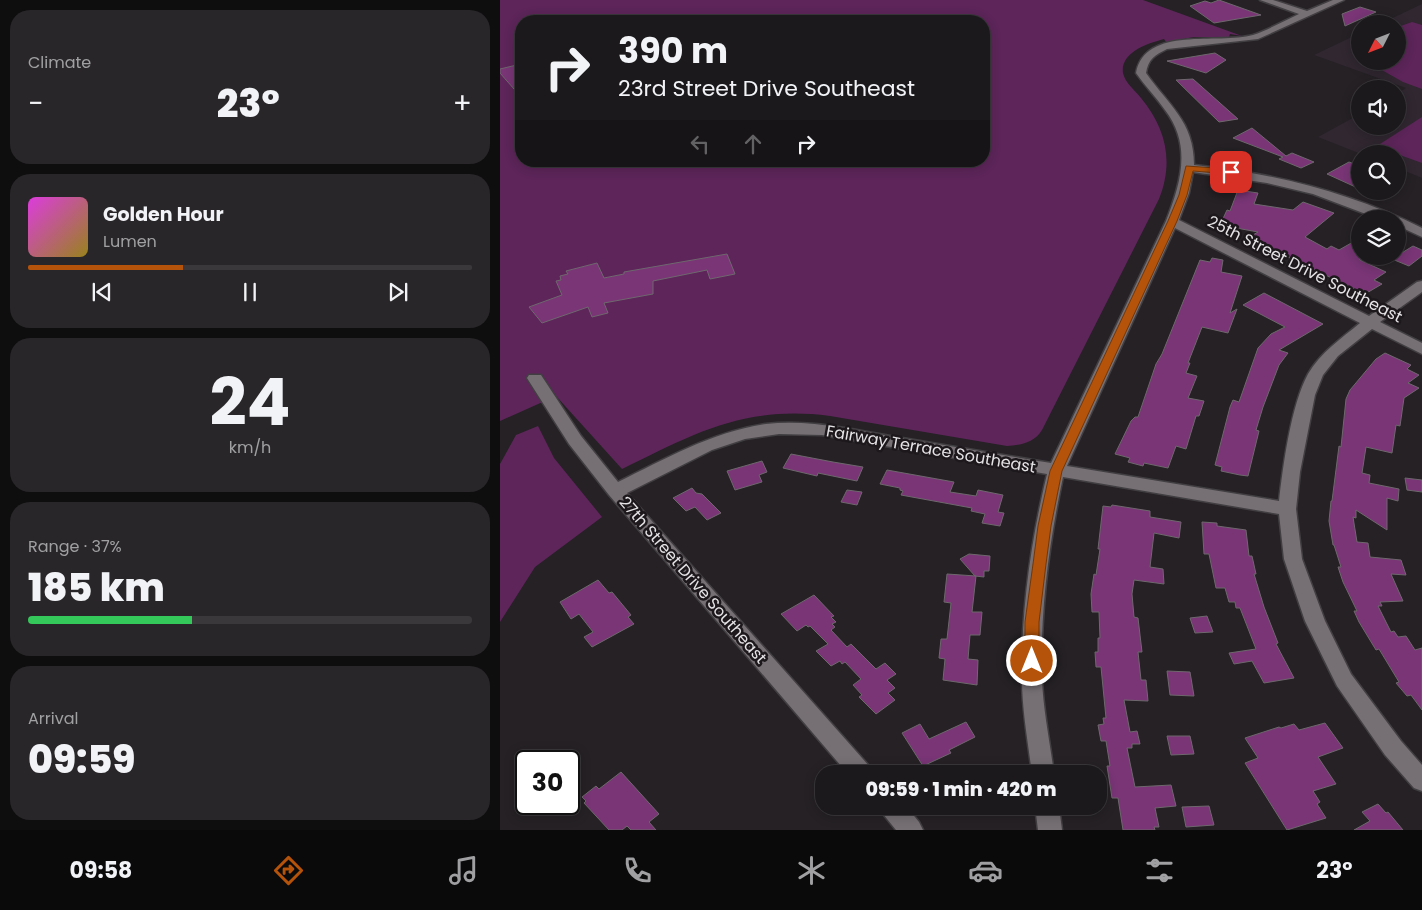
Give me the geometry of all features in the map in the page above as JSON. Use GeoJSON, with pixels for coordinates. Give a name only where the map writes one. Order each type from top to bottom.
{"type":"FeatureCollection","features":[{"type":"Feature","properties":{"kind":"street"},"geometry":{"type":"LineString","coordinates":[[1264,0],[1307,14]]}},
{"type":"Feature","properties":{"kind":"street"},"geometry":{"type":"LineString","coordinates":[[1042,765],[1032,681],[1032,622],[1044,526],[1056,471],[1172,221],[1183,195],[1189,168],[1189,150],[1183,132],[1173,112],[1148,84],[1141,72],[1144,61],[1150,54],[1163,48],[1181,44],[1200,41],[1245,40],[1340,0]]}},
{"type":"Feature","properties":{"kind":"street"},"geometry":{"type":"LineString","coordinates":[[1189,168],[1231,172],[1277,180],[1351,202],[1370,210]]}},
{"type":"Feature","properties":{"kind":"street","name":"25th Street Drive Southeast"},"geometry":{"type":"LineString","coordinates":[[1172,221],[1422,349]]}},
{"type":"Feature","properties":{"kind":"street"},"geometry":{"type":"LineString","coordinates":[[1406,226],[1422,233]]}},
{"type":"Feature","properties":{"kind":"street"},"geometry":{"type":"LineString","coordinates":[[1422,285],[1371,322],[1333,353],[1316,374],[1307,396],[1291,472],[1287,509],[1293,559],[1314,621],[1340,672],[1393,748],[1422,781]]}},
{"type":"Feature","properties":{"kind":"street","name":"27th Street Drive Southeast"},"geometry":{"type":"LineString","coordinates":[[535,378],[575,440],[615,491],[854,765]]}},
{"type":"Feature","properties":{"kind":"street","name":"Fairway Terrace Southeast"},"geometry":{"type":"LineString","coordinates":[[615,491],[718,442],[746,433],[785,428],[822,430],[1287,509]]}},
{"type":"Feature","properties":{"kind":"street"},"geometry":{"type":"LineString","coordinates":[[899,815],[912,830]]}},
{"type":"Feature","properties":{"kind":"street"},"geometry":{"type":"LineString","coordinates":[[1048,815],[1050,830]]}},
{"type":"Feature","properties":{"kind":"shaded area"},"geometry":{"type":"Polygon","coordinates":[[[500,0],[1143,0],[1242,36],[1230,34],[1229,37],[1194,37],[1166,42],[1164,39],[1144,46],[1126,59],[1123,66],[1124,77],[1150,109],[1162,133],[1166,159],[1164,185],[1159,199],[1042,430],[1031,441],[1007,446],[830,416],[772,415],[746,418],[697,434],[622,469],[556,396],[500,421],[500,0]]]}},
{"type":"Feature","properties":{"kind":"shaded area"},"geometry":{"type":"Polygon","coordinates":[[[1422,4],[1422,178],[1406,171],[1406,145],[1351,145],[1351,150],[1318,137],[1351,119],[1351,135],[1406,135],[1406,80],[1384,80],[1356,70],[1406,70],[1406,15],[1399,15],[1422,4]]]}},
{"type":"Feature","properties":{"kind":"shaded area"},"geometry":{"type":"Polygon","coordinates":[[[1412,22],[1422,25],[1422,89],[1406,83],[1406,80],[1399,80],[1382,70],[1406,70],[1406,24],[1412,22]]]}},
{"type":"Feature","properties":{"kind":"shaded area"},"geometry":{"type":"Polygon","coordinates":[[[1351,37],[1351,68],[1314,55],[1351,37]]]}},
{"type":"Feature","properties":{"kind":"shaded area"},"geometry":{"type":"Polygon","coordinates":[[[1422,117],[1422,163],[1406,157],[1406,145],[1380,144],[1394,135],[1406,135],[1406,127],[1422,117]]]}},
{"type":"Feature","properties":{"kind":"shaded area"},"geometry":{"type":"Polygon","coordinates":[[[538,426],[554,458],[602,517],[535,567],[500,622],[500,464],[516,435],[538,426]]]}},
{"type":"Feature","properties":{"kind":"building"},"geometry":{"type":"Polygon","coordinates":[[[1219,0],[1261,15],[1214,23],[1190,6],[1205,1],[1211,3],[1219,0]]]}},
{"type":"Feature","properties":{"kind":"building"},"geometry":{"type":"Polygon","coordinates":[[[1360,7],[1376,12],[1369,15],[1351,15],[1351,23],[1345,26],[1342,14],[1360,7]]]}},
{"type":"Feature","properties":{"kind":"building"},"geometry":{"type":"Polygon","coordinates":[[[1215,53],[1226,60],[1206,73],[1167,61],[1215,53]]]}},
{"type":"Feature","properties":{"kind":"building"},"geometry":{"type":"Polygon","coordinates":[[[515,65],[515,90],[500,73],[500,69],[515,65]]]}},
{"type":"Feature","properties":{"kind":"building"},"geometry":{"type":"Polygon","coordinates":[[[1193,79],[1238,119],[1219,122],[1176,80],[1193,79]]]}},
{"type":"Feature","properties":{"kind":"building"},"geometry":{"type":"Polygon","coordinates":[[[1252,128],[1286,156],[1292,153],[1314,162],[1301,168],[1279,159],[1283,157],[1233,138],[1252,128]]]}},
{"type":"Feature","properties":{"kind":"building"},"geometry":{"type":"Polygon","coordinates":[[[1349,162],[1351,163],[1351,185],[1327,174],[1349,162]]]}},
{"type":"Feature","properties":{"kind":"building"},"geometry":{"type":"Polygon","coordinates":[[[1238,190],[1258,193],[1254,204],[1293,210],[1303,202],[1334,213],[1305,237],[1327,249],[1331,246],[1339,250],[1351,243],[1351,265],[1371,265],[1386,272],[1374,280],[1382,284],[1365,294],[1248,238],[1258,232],[1220,225],[1227,210],[1230,211],[1238,190]]]}},
{"type":"Feature","properties":{"kind":"building"},"geometry":{"type":"Polygon","coordinates":[[[1413,246],[1422,250],[1422,256],[1409,266],[1406,265],[1406,250],[1413,246]]]}},
{"type":"Feature","properties":{"kind":"building"},"geometry":{"type":"Polygon","coordinates":[[[727,254],[735,274],[710,279],[707,270],[653,281],[653,294],[604,303],[608,313],[592,317],[588,307],[542,323],[529,307],[562,295],[556,281],[561,280],[560,276],[568,274],[566,271],[597,263],[604,278],[624,274],[624,272],[727,254]]]}},
{"type":"Feature","properties":{"kind":"building"},"geometry":{"type":"Polygon","coordinates":[[[1212,258],[1223,260],[1221,272],[1242,276],[1230,313],[1237,309],[1228,333],[1202,327],[1188,363],[1190,363],[1186,373],[1197,376],[1188,398],[1204,401],[1199,416],[1196,416],[1186,449],[1176,446],[1168,468],[1144,463],[1143,466],[1128,462],[1130,458],[1115,454],[1131,421],[1138,417],[1156,364],[1162,354],[1200,260],[1210,262],[1212,258]]]}},
{"type":"Feature","properties":{"kind":"building"},"geometry":{"type":"Polygon","coordinates":[[[1264,293],[1323,324],[1279,350],[1288,353],[1279,365],[1263,407],[1256,430],[1259,431],[1248,476],[1221,471],[1222,467],[1215,465],[1230,407],[1233,400],[1239,402],[1258,348],[1271,334],[1285,327],[1243,305],[1264,293]]]}},
{"type":"Feature","properties":{"kind":"building"},"geometry":{"type":"Polygon","coordinates":[[[1385,353],[1411,365],[1407,369],[1419,375],[1408,383],[1419,388],[1404,398],[1400,426],[1396,425],[1392,453],[1366,447],[1362,473],[1370,475],[1369,483],[1399,489],[1398,501],[1387,498],[1387,530],[1356,510],[1356,518],[1353,517],[1357,542],[1368,543],[1370,557],[1401,560],[1406,575],[1391,574],[1403,601],[1380,602],[1382,606],[1378,606],[1391,632],[1394,631],[1398,637],[1406,636],[1415,650],[1422,648],[1422,710],[1411,695],[1407,696],[1396,683],[1399,682],[1379,649],[1376,650],[1359,622],[1354,611],[1357,611],[1338,567],[1341,567],[1333,545],[1329,521],[1339,446],[1341,447],[1346,399],[1350,390],[1376,359],[1385,353]]]}},
{"type":"Feature","properties":{"kind":"building"},"geometry":{"type":"Polygon","coordinates":[[[791,454],[863,467],[857,481],[818,473],[817,476],[783,468],[791,454]]]}},
{"type":"Feature","properties":{"kind":"building"},"geometry":{"type":"Polygon","coordinates":[[[762,461],[767,472],[759,475],[762,482],[735,490],[727,471],[762,461]]]}},
{"type":"Feature","properties":{"kind":"building"},"geometry":{"type":"Polygon","coordinates":[[[887,470],[954,482],[950,492],[976,496],[978,490],[1003,495],[998,512],[1004,513],[1000,526],[982,523],[985,514],[971,511],[972,508],[901,495],[903,491],[900,488],[880,484],[887,470]]]}},
{"type":"Feature","properties":{"kind":"building"},"geometry":{"type":"Polygon","coordinates":[[[1405,478],[1422,480],[1422,492],[1407,490],[1405,478]]]}},
{"type":"Feature","properties":{"kind":"building"},"geometry":{"type":"Polygon","coordinates":[[[692,488],[696,493],[702,494],[721,513],[707,520],[695,507],[686,511],[673,498],[692,488]]]}},
{"type":"Feature","properties":{"kind":"building"},"geometry":{"type":"Polygon","coordinates":[[[847,490],[862,492],[857,505],[841,502],[847,490]]]}},
{"type":"Feature","properties":{"kind":"building"},"geometry":{"type":"Polygon","coordinates":[[[1112,505],[1150,511],[1150,517],[1181,522],[1179,538],[1154,533],[1150,567],[1163,569],[1164,584],[1134,580],[1132,594],[1134,617],[1138,618],[1142,652],[1138,652],[1141,680],[1146,680],[1148,701],[1124,700],[1130,732],[1137,731],[1140,744],[1132,744],[1132,748],[1127,748],[1135,787],[1171,785],[1176,806],[1155,808],[1159,827],[1154,827],[1155,830],[1123,830],[1118,798],[1112,798],[1107,766],[1110,766],[1106,741],[1101,741],[1098,725],[1104,724],[1103,718],[1106,718],[1101,667],[1096,667],[1095,652],[1098,652],[1098,638],[1100,638],[1099,612],[1092,612],[1091,594],[1100,549],[1098,549],[1103,506],[1111,507],[1112,505]]]}},
{"type":"Feature","properties":{"kind":"building"},"geometry":{"type":"Polygon","coordinates":[[[1202,522],[1217,523],[1217,526],[1246,530],[1249,556],[1252,556],[1256,574],[1254,574],[1278,643],[1276,644],[1294,678],[1264,683],[1252,661],[1234,664],[1229,653],[1256,649],[1240,608],[1236,608],[1235,602],[1229,602],[1225,588],[1216,588],[1209,554],[1204,554],[1202,522]]]}},
{"type":"Feature","properties":{"kind":"building"},"geometry":{"type":"Polygon","coordinates":[[[969,554],[990,556],[989,571],[984,571],[984,577],[975,576],[960,559],[969,554]]]}},
{"type":"Feature","properties":{"kind":"building"},"geometry":{"type":"Polygon","coordinates":[[[947,574],[976,576],[972,612],[982,612],[980,635],[970,635],[968,659],[978,660],[977,685],[943,680],[945,659],[939,658],[941,639],[947,639],[951,603],[944,602],[947,574]]]}},
{"type":"Feature","properties":{"kind":"building"},"geometry":{"type":"Polygon","coordinates":[[[598,580],[609,593],[612,592],[631,615],[628,617],[634,624],[592,647],[584,637],[593,632],[579,614],[571,619],[560,602],[598,580]]]}},
{"type":"Feature","properties":{"kind":"building"},"geometry":{"type":"Polygon","coordinates":[[[814,595],[834,616],[831,617],[836,622],[832,624],[835,627],[831,630],[847,647],[851,644],[876,669],[885,663],[896,674],[887,680],[895,688],[888,693],[895,700],[876,714],[859,697],[862,695],[853,685],[861,679],[845,662],[842,664],[840,661],[831,666],[816,651],[828,644],[810,626],[806,625],[797,631],[781,614],[814,595]]]}},
{"type":"Feature","properties":{"kind":"building"},"geometry":{"type":"Polygon","coordinates":[[[1207,616],[1213,632],[1195,633],[1190,618],[1207,616]]]}},
{"type":"Feature","properties":{"kind":"building"},"geometry":{"type":"Polygon","coordinates":[[[1167,671],[1190,672],[1194,696],[1170,695],[1167,671]]]}},
{"type":"Feature","properties":{"kind":"building"},"geometry":{"type":"Polygon","coordinates":[[[966,722],[975,737],[949,750],[951,753],[922,765],[902,733],[920,724],[929,739],[966,722]]]}},
{"type":"Feature","properties":{"kind":"building"},"geometry":{"type":"Polygon","coordinates":[[[1325,723],[1343,748],[1318,757],[1336,784],[1313,791],[1320,802],[1317,804],[1326,818],[1287,830],[1245,763],[1258,758],[1245,738],[1294,724],[1299,730],[1325,723]]]}},
{"type":"Feature","properties":{"kind":"building"},"geometry":{"type":"Polygon","coordinates":[[[1167,736],[1190,736],[1194,754],[1171,755],[1167,736]]]}},
{"type":"Feature","properties":{"kind":"building"},"geometry":{"type":"Polygon","coordinates":[[[621,772],[659,814],[649,822],[656,830],[631,830],[627,826],[622,830],[609,830],[584,803],[586,801],[582,797],[596,786],[599,789],[621,772]]]}},
{"type":"Feature","properties":{"kind":"building"},"geometry":{"type":"Polygon","coordinates":[[[1378,804],[1386,813],[1388,812],[1403,830],[1354,830],[1370,821],[1362,812],[1378,804]]]}},
{"type":"Feature","properties":{"kind":"building"},"geometry":{"type":"Polygon","coordinates":[[[1209,806],[1214,825],[1186,827],[1182,807],[1209,806]]]}},
{"type":"Feature","properties":{"kind":"route"},"geometry":{"type":"LineString","coordinates":[[1032,661],[1032,622],[1039,564],[1044,526],[1056,471],[1172,221],[1183,195],[1189,168],[1231,172]]}}]}
